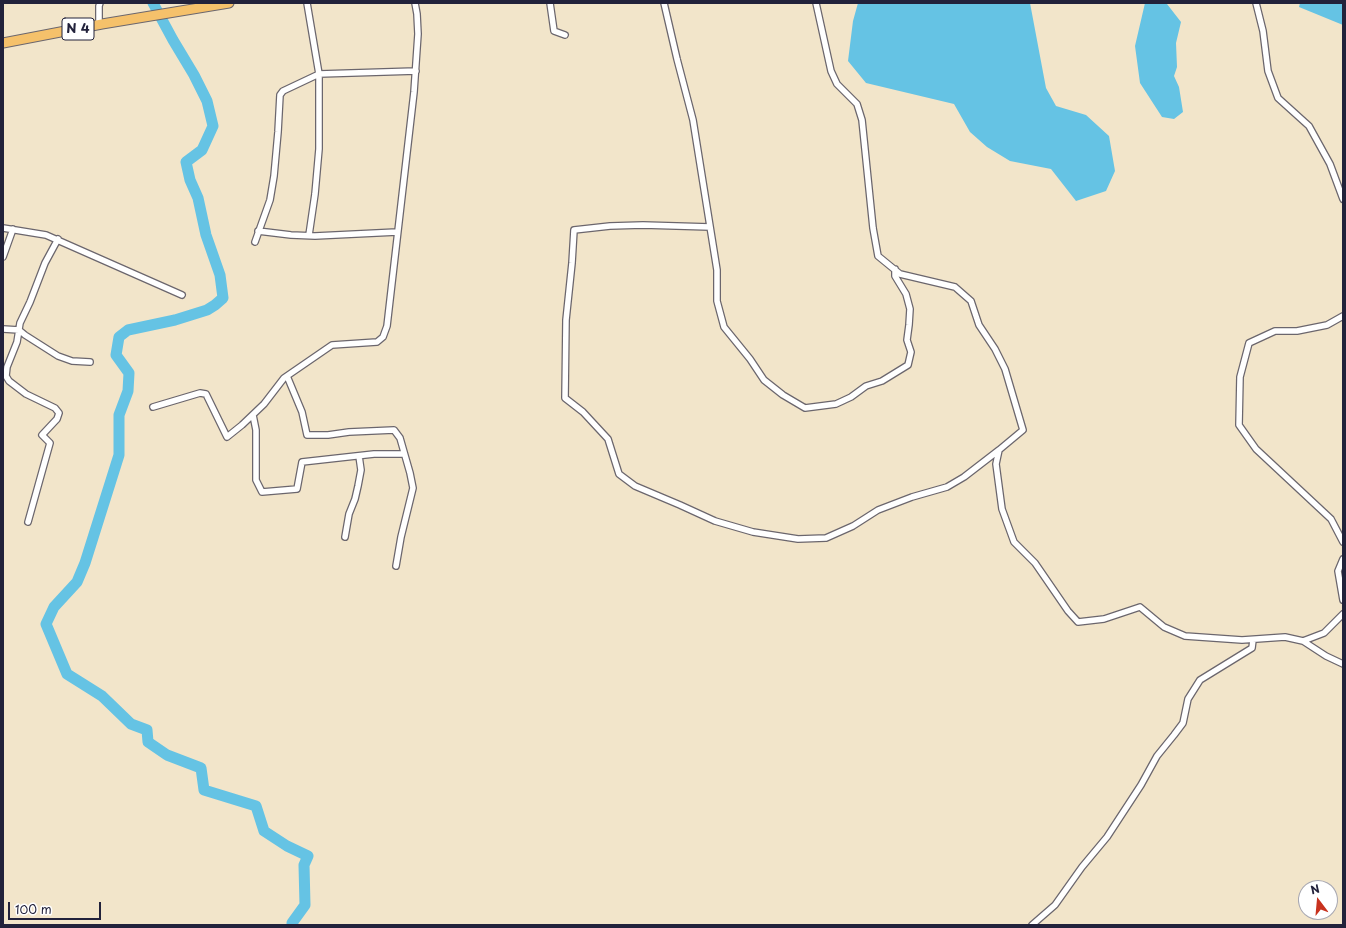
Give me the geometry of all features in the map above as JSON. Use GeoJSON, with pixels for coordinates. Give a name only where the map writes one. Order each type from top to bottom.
{"type":"FeatureCollection","features":[{"type":"Feature","properties":{"kind":"main road","name":"N 4"},"geometry":{"type":"LineString","coordinates":[[3,43],[99,24],[228,3]]}},
{"type":"Feature","properties":{"kind":"street"},"geometry":{"type":"LineString","coordinates":[[99,24],[100,3]]}},
{"type":"Feature","properties":{"kind":"street"},"geometry":{"type":"LineString","coordinates":[[307,3],[319,74],[319,149],[315,194],[309,235]]}},
{"type":"Feature","properties":{"kind":"street"},"geometry":{"type":"LineString","coordinates":[[153,407],[200,393],[206,394],[227,437],[264,404],[284,378],[332,345],[377,342],[383,337],[387,326],[416,71],[418,34],[415,3]]}},
{"type":"Feature","properties":{"kind":"street"},"geometry":{"type":"LineString","coordinates":[[550,3],[554,31],[565,34]]}},
{"type":"Feature","properties":{"kind":"street"},"geometry":{"type":"LineString","coordinates":[[664,3],[676,59],[693,120],[717,270],[717,301],[724,326],[750,359],[764,380],[783,395],[805,408],[836,404],[851,397],[866,386],[882,381],[908,365],[911,352],[907,340],[910,325],[910,309],[906,294],[895,276],[895,269]]}},
{"type":"Feature","properties":{"kind":"street"},"geometry":{"type":"LineString","coordinates":[[710,227],[642,225],[610,226],[574,230],[566,320],[565,398],[583,412],[608,439],[619,474],[635,486],[715,521],[753,532],[798,539],[826,538],[853,526],[878,510],[912,497],[947,487],[964,477],[1023,430],[1005,369],[996,349],[979,325],[971,301],[955,287],[900,274],[878,256],[872,228],[862,120],[857,104],[837,84],[831,71],[816,3]]}},
{"type":"Feature","properties":{"kind":"street"},"geometry":{"type":"LineString","coordinates":[[1256,3],[1263,31],[1268,71],[1278,98],[1309,126],[1330,164],[1343,199]]}},
{"type":"Feature","properties":{"kind":"street"},"geometry":{"type":"LineString","coordinates":[[255,242],[270,200],[274,176],[280,95],[283,90],[319,74],[416,71]]}},
{"type":"Feature","properties":{"kind":"street"},"geometry":{"type":"LineString","coordinates":[[3,228],[46,235],[58,239],[182,295]]}},
{"type":"Feature","properties":{"kind":"street"},"geometry":{"type":"LineString","coordinates":[[3,257],[13,229]]}},
{"type":"Feature","properties":{"kind":"street"},"geometry":{"type":"LineString","coordinates":[[258,231],[309,235],[397,232]]}},
{"type":"Feature","properties":{"kind":"street"},"geometry":{"type":"LineString","coordinates":[[28,522],[50,443],[42,435],[57,419],[59,413],[55,408],[26,394],[9,381],[6,376],[7,367],[17,342],[20,323],[45,263],[58,239]]}},
{"type":"Feature","properties":{"kind":"street"},"geometry":{"type":"LineString","coordinates":[[1343,316],[1327,325],[1297,331],[1275,331],[1249,343],[1240,377],[1239,425],[1256,449],[1331,519],[1343,542]]}},
{"type":"Feature","properties":{"kind":"street"},"geometry":{"type":"LineString","coordinates":[[3,329],[19,330],[58,356],[72,361],[90,362]]}},
{"type":"Feature","properties":{"kind":"street"},"geometry":{"type":"LineString","coordinates":[[287,376],[302,412],[307,434],[328,435],[349,432],[394,430],[400,438],[413,488],[401,537],[396,566]]}},
{"type":"Feature","properties":{"kind":"street"},"geometry":{"type":"LineString","coordinates":[[252,415],[256,430],[256,480],[262,492],[297,489],[302,462],[374,454],[404,454]]}},
{"type":"Feature","properties":{"kind":"street"},"geometry":{"type":"LineString","coordinates":[[999,450],[996,464],[998,487],[1002,510],[1014,542],[1035,563],[1068,611],[1078,622],[1104,619],[1140,607],[1164,627],[1185,636],[1242,640],[1285,637],[1303,641],[1326,656],[1343,664]]}},
{"type":"Feature","properties":{"kind":"street"},"geometry":{"type":"LineString","coordinates":[[345,537],[349,514],[355,499],[361,470],[359,456]]}},
{"type":"Feature","properties":{"kind":"street"},"geometry":{"type":"LineString","coordinates":[[1343,559],[1338,571],[1343,600]]}},
{"type":"Feature","properties":{"kind":"street"},"geometry":{"type":"LineString","coordinates":[[1303,641],[1324,633],[1343,614]]}},
{"type":"Feature","properties":{"kind":"street"},"geometry":{"type":"LineString","coordinates":[[1032,925],[1055,905],[1082,867],[1107,838],[1141,784],[1156,756],[1182,723],[1188,699],[1200,680],[1252,648],[1253,640]]}},
{"type":"Feature","properties":{"kind":"water"},"geometry":{"type":"Polygon","coordinates":[[[858,3],[1030,3],[1046,88],[1056,106],[1086,115],[1109,136],[1115,171],[1106,191],[1076,201],[1051,169],[1010,161],[987,147],[970,132],[954,104],[866,83],[848,61],[853,21],[858,3]]]}},
{"type":"Feature","properties":{"kind":"water"},"geometry":{"type":"Polygon","coordinates":[[[1145,3],[1167,4],[1181,22],[1176,43],[1177,67],[1174,76],[1179,87],[1183,112],[1174,119],[1162,117],[1140,83],[1135,46],[1145,3]]]}},
{"type":"Feature","properties":{"kind":"water"},"geometry":{"type":"Polygon","coordinates":[[[1300,3],[1343,3],[1343,25],[1299,7],[1300,3]]]}},
{"type":"Feature","properties":{"kind":"waterway"},"geometry":{"type":"LineString","coordinates":[[153,3],[207,101],[213,126],[202,150],[186,162],[190,180],[198,198],[206,235],[220,275],[223,298],[207,310],[175,320],[128,330],[119,337],[116,355],[129,373],[128,391],[119,415],[119,455],[85,563],[77,582],[54,607],[46,624],[67,674],[102,696],[131,724],[147,730],[148,742],[167,755],[201,768],[204,790],[256,806],[264,831],[287,846],[308,856],[304,865],[305,905],[292,925]]}}]}
